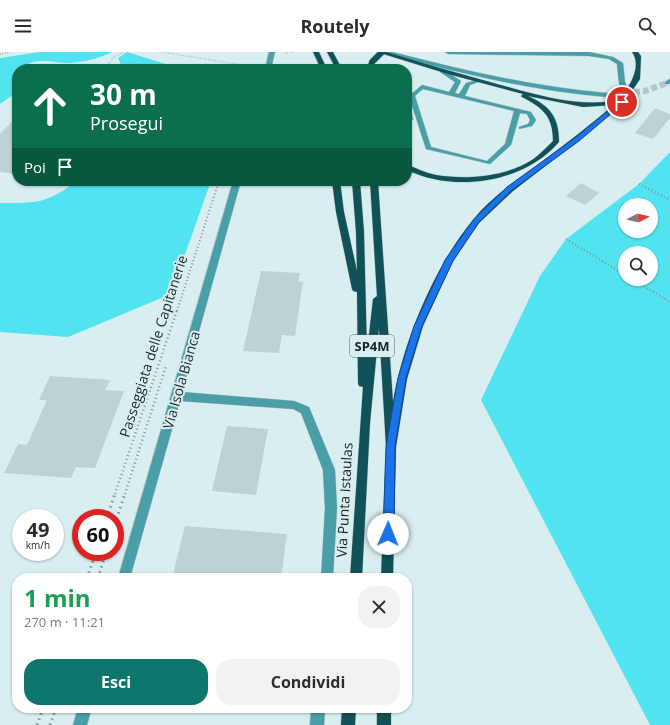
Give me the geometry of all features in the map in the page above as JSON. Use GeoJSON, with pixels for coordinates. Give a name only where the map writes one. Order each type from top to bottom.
{"type":"FeatureCollection","features":[{"type":"Feature","properties":{"kind":"main road"},"geometry":{"type":"LineString","coordinates":[[316,52],[322,64]]}},
{"type":"Feature","properties":{"kind":"main road"},"geometry":{"type":"LineString","coordinates":[[330,52],[337,64]]}},
{"type":"Feature","properties":{"kind":"main road"},"geometry":{"type":"LineString","coordinates":[[371,64],[382,52],[476,81],[586,106],[608,106],[625,98]]}},
{"type":"Feature","properties":{"kind":"main road"},"geometry":{"type":"LineString","coordinates":[[387,573],[391,447],[402,378],[418,326],[449,260],[476,220],[510,189],[577,139],[625,98],[637,79],[637,53]]}},
{"type":"Feature","properties":{"kind":"main road"},"geometry":{"type":"LineString","coordinates":[[412,169],[435,177],[458,180],[494,177],[515,171],[533,162],[556,142],[557,131],[555,120],[544,108],[510,89]]}},
{"type":"Feature","properties":{"kind":"main road"},"geometry":{"type":"LineString","coordinates":[[337,186],[340,212],[361,318]]}},
{"type":"Feature","properties":{"kind":"main road"},"geometry":{"type":"LineString","coordinates":[[356,186],[360,232],[361,318],[365,423]]}},
{"type":"Feature","properties":{"kind":"main road","name":"SP4M"},"geometry":{"type":"LineString","coordinates":[[374,186],[391,447]]}},
{"type":"Feature","properties":{"kind":"main road","name":"SP4M"},"geometry":{"type":"LineString","coordinates":[[365,423],[380,268]]}},
{"type":"Feature","properties":{"kind":"main road","name":"Via Punta Istaulas"},"geometry":{"type":"LineString","coordinates":[[356,573],[365,423]]}},
{"type":"Feature","properties":{"kind":"main road"},"geometry":{"type":"LineString","coordinates":[[348,725],[349,713]]}},
{"type":"Feature","properties":{"kind":"main road"},"geometry":{"type":"LineString","coordinates":[[384,713],[384,725]]}},
{"type":"Feature","properties":{"kind":"street"},"geometry":{"type":"LineString","coordinates":[[382,52],[520,83],[564,91],[607,95]]}},
{"type":"Feature","properties":{"kind":"street"},"geometry":{"type":"LineString","coordinates":[[448,52],[589,54],[611,58],[620,63],[625,98]]}},
{"type":"Feature","properties":{"kind":"street"},"geometry":{"type":"LineString","coordinates":[[270,64],[273,53]]}},
{"type":"Feature","properties":{"kind":"street"},"geometry":{"type":"LineString","coordinates":[[442,71],[458,81],[451,94]]}},
{"type":"Feature","properties":{"kind":"street"},"geometry":{"type":"LineString","coordinates":[[460,97],[468,84],[476,81]]}},
{"type":"Feature","properties":{"kind":"street"},"geometry":{"type":"LineString","coordinates":[[517,110],[508,145],[488,164],[428,148],[412,96],[422,87],[460,97],[517,110],[529,113],[533,120],[530,125],[521,128]]}},
{"type":"Feature","properties":{"kind":"street","name":"Via Isola Bianca"},"geometry":{"type":"LineString","coordinates":[[125,573],[236,186]]}},
{"type":"Feature","properties":{"kind":"street"},"geometry":{"type":"LineString","coordinates":[[177,396],[294,405],[306,410],[330,470],[331,508],[326,573]]}},
{"type":"Feature","properties":{"kind":"street"},"geometry":{"type":"LineString","coordinates":[[80,725],[84,713]]}},
{"type":"Feature","properties":{"kind":"street"},"geometry":{"type":"LineString","coordinates":[[317,725],[318,713]]}},
{"type":"Feature","properties":{"kind":"path"},"geometry":{"type":"LineString","coordinates":[[0,54],[12,52]]}},
{"type":"Feature","properties":{"kind":"path"},"geometry":{"type":"LineString","coordinates":[[108,64],[114,57],[124,52]]}},
{"type":"Feature","properties":{"kind":"path"},"geometry":{"type":"LineString","coordinates":[[161,52],[235,64]]}},
{"type":"Feature","properties":{"kind":"path"},"geometry":{"type":"LineString","coordinates":[[639,184],[670,200]]}},
{"type":"Feature","properties":{"kind":"path","name":"Passeggiata delle Capitanerie"},"geometry":{"type":"LineString","coordinates":[[110,509],[162,357],[217,186]]}},
{"type":"Feature","properties":{"kind":"path"},"geometry":{"type":"LineString","coordinates":[[566,239],[618,271]]}},
{"type":"Feature","properties":{"kind":"path"},"geometry":{"type":"LineString","coordinates":[[644,286],[670,302]]}},
{"type":"Feature","properties":{"kind":"path"},"geometry":{"type":"LineString","coordinates":[[89,573],[93,561]]}},
{"type":"Feature","properties":{"kind":"path"},"geometry":{"type":"LineString","coordinates":[[100,573],[103,561]]}},
{"type":"Feature","properties":{"kind":"path"},"geometry":{"type":"LineString","coordinates":[[37,725],[41,713]]}},
{"type":"Feature","properties":{"kind":"path"},"geometry":{"type":"LineString","coordinates":[[50,725],[54,713]]}},
{"type":"Feature","properties":{"kind":"water"},"geometry":{"type":"Polygon","coordinates":[[[40,52],[112,52],[86,61],[69,63],[41,61],[28,64],[12,64],[12,96],[0,104],[0,58],[40,52]]]}},
{"type":"Feature","properties":{"kind":"water"},"geometry":{"type":"Polygon","coordinates":[[[127,52],[166,64],[121,64],[118,58],[127,52]]]}},
{"type":"Feature","properties":{"kind":"water"},"geometry":{"type":"Polygon","coordinates":[[[670,152],[670,725],[650,725],[481,400],[540,276],[566,239],[618,200],[618,238],[658,238],[658,198],[620,198],[639,184],[670,152]]]}},
{"type":"Feature","properties":{"kind":"water"},"geometry":{"type":"Polygon","coordinates":[[[70,186],[209,186],[171,294],[68,337],[0,332],[0,203],[40,201],[70,186]]]}},
{"type":"Feature","properties":{"kind":"building"},"geometry":{"type":"Polygon","coordinates":[[[655,108],[670,114],[670,118],[653,139],[635,133],[655,108]]]}},
{"type":"Feature","properties":{"kind":"building"},"geometry":{"type":"Polygon","coordinates":[[[12,121],[12,173],[0,172],[0,134],[12,121]]]}},
{"type":"Feature","properties":{"kind":"building"},"geometry":{"type":"Polygon","coordinates":[[[581,183],[599,193],[585,205],[566,196],[581,183]]]}},
{"type":"Feature","properties":{"kind":"building"},"geometry":{"type":"Polygon","coordinates":[[[261,271],[300,273],[298,281],[303,282],[295,336],[282,335],[279,353],[243,351],[261,271]]]}},
{"type":"Feature","properties":{"kind":"building"},"geometry":{"type":"Polygon","coordinates":[[[50,376],[110,380],[105,390],[124,391],[95,468],[76,467],[71,478],[4,473],[18,444],[27,445],[47,400],[39,400],[50,376]]]}},
{"type":"Feature","properties":{"kind":"building"},"geometry":{"type":"Polygon","coordinates":[[[227,426],[268,429],[256,495],[212,491],[227,426]]]}},
{"type":"Feature","properties":{"kind":"building"},"geometry":{"type":"Polygon","coordinates":[[[185,526],[287,534],[282,573],[173,573],[185,526]]]}},
{"type":"Feature","properties":{"kind":"tunnel"},"geometry":{"type":"LineString","coordinates":[[607,95],[645,91],[667,83]]}},
{"type":"Feature","properties":{"kind":"route"},"geometry":{"type":"LineString","coordinates":[[388,534],[391,447],[402,378],[418,326],[449,260],[476,220],[510,189],[577,139],[622,102]]}}]}
